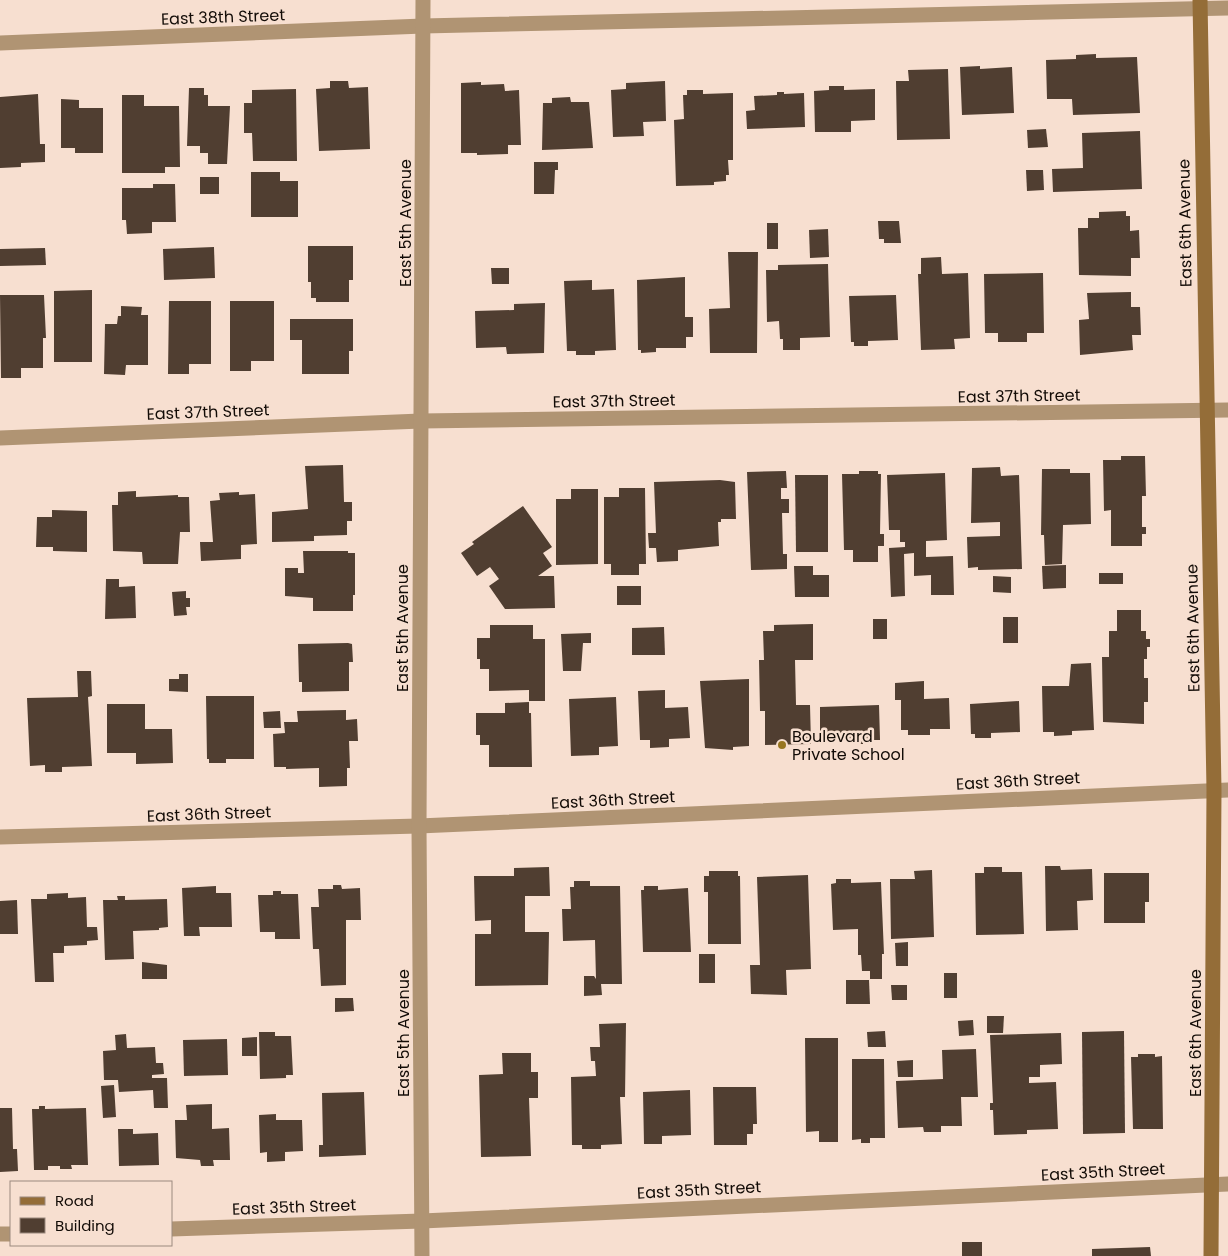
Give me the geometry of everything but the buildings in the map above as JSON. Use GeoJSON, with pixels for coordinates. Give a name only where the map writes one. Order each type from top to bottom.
{"type":"FeatureCollection","features":[{"type":"Feature","properties":{"kind":"street","name":"East 5th Avenue"},"geometry":{"type":"LineString","coordinates":[[422,1256],[419,826],[423,0]]}},
{"type":"Feature","properties":{"kind":"street","name":"East 38th Street"},"geometry":{"type":"LineString","coordinates":[[0,43],[423,26],[1200,5],[1228,8]]}},
{"type":"Feature","properties":{"kind":"street","name":"East 6th Avenue"},"geometry":{"type":"LineString","coordinates":[[1200,5],[1206,411],[1221,790],[1211,1256]]}},
{"type":"Feature","properties":{"kind":"street","name":"East 37th Street"},"geometry":{"type":"LineString","coordinates":[[0,438],[421,421],[1228,410]]}},
{"type":"Feature","properties":{"kind":"street","name":"East 36th Street"},"geometry":{"type":"LineString","coordinates":[[0,837],[419,826],[1221,790]]}},
{"type":"Feature","properties":{"kind":"street","name":"East 35th Street"},"geometry":{"type":"LineString","coordinates":[[172,1229],[422,1220],[1228,1184]]}},
{"type":"Feature","properties":{"kind":"place","name":"Boulevard Private School"},"geometry":{"type":"Point","coordinates":[782,745]}}]}
